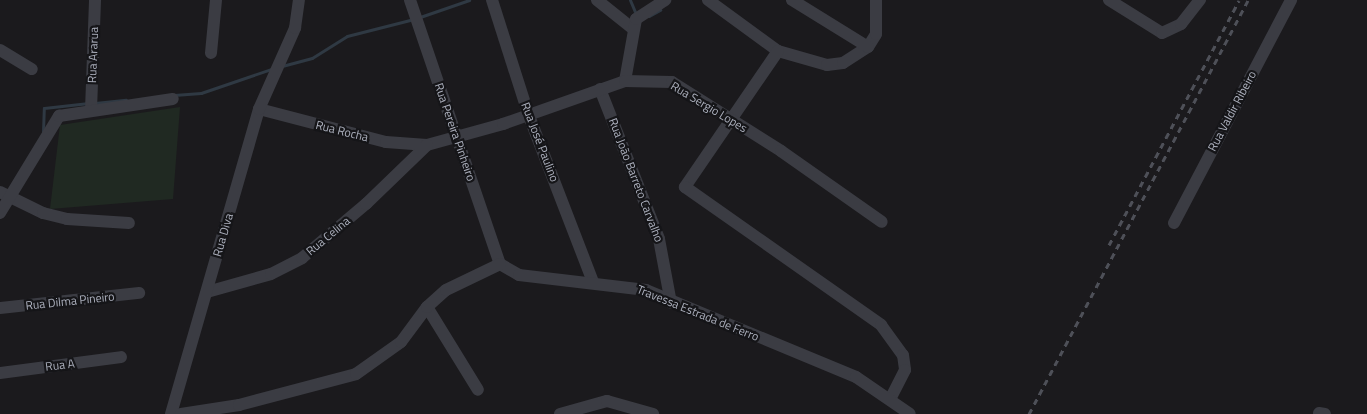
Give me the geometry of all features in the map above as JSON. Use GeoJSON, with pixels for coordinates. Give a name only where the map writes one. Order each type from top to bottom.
{"type":"FeatureCollection","features":[{"type":"Feature","properties":{"kind":"street","name":"Rua Ararua"},"geometry":{"type":"LineString","coordinates":[[91,110],[95,0]]}},
{"type":"Feature","properties":{"kind":"street"},"geometry":{"type":"LineString","coordinates":[[211,53],[216,0]]}},
{"type":"Feature","properties":{"kind":"street","name":"Rua Diva"},"geometry":{"type":"LineString","coordinates":[[171,414],[259,109],[276,76],[296,28],[300,0]]}},
{"type":"Feature","properties":{"kind":"street","name":"Rua José Paulino"},"geometry":{"type":"LineString","coordinates":[[492,0],[529,116],[593,282]]}},
{"type":"Feature","properties":{"kind":"street"},"geometry":{"type":"LineString","coordinates":[[597,0],[632,28]]}},
{"type":"Feature","properties":{"kind":"street"},"geometry":{"type":"LineString","coordinates":[[624,81],[632,28],[644,10],[665,0]]}},
{"type":"Feature","properties":{"kind":"street"},"geometry":{"type":"LineString","coordinates":[[708,0],[778,50],[828,65],[843,63],[868,47],[876,34],[876,0]]}},
{"type":"Feature","properties":{"kind":"street"},"geometry":{"type":"LineString","coordinates":[[792,0],[868,47]]}},
{"type":"Feature","properties":{"kind":"street"},"geometry":{"type":"LineString","coordinates":[[1109,0],[1155,31],[1169,32],[1181,24],[1200,0]]}},
{"type":"Feature","properties":{"kind":"street","name":"Rua Valdir Ribeiro"},"geometry":{"type":"LineString","coordinates":[[1174,223],[1291,0]]}},
{"type":"Feature","properties":{"kind":"street","name":"Rua Pereira Pinheiro"},"geometry":{"type":"LineString","coordinates":[[411,5],[500,264]]}},
{"type":"Feature","properties":{"kind":"street"},"geometry":{"type":"LineString","coordinates":[[0,50],[32,69]]}},
{"type":"Feature","properties":{"kind":"street"},"geometry":{"type":"LineString","coordinates":[[778,50],[729,118],[685,187],[881,325],[903,355],[905,370],[891,398]]}},
{"type":"Feature","properties":{"kind":"street","name":"Rua Sergio Lopes"},"geometry":{"type":"LineString","coordinates":[[427,145],[529,116],[600,88],[624,81],[672,82],[729,118],[882,222]]}},
{"type":"Feature","properties":{"kind":"street","name":"Rua João Barreto Carvalho"},"geometry":{"type":"LineString","coordinates":[[600,88],[659,239],[671,304]]}},
{"type":"Feature","properties":{"kind":"street"},"geometry":{"type":"LineString","coordinates":[[0,213],[5,195],[56,119],[63,114],[173,99]]}},
{"type":"Feature","properties":{"kind":"street","name":"Rua Rocha"},"geometry":{"type":"LineString","coordinates":[[259,109],[386,142],[427,145]]}},
{"type":"Feature","properties":{"kind":"street","name":"Rua Celina"},"geometry":{"type":"LineString","coordinates":[[207,292],[271,274],[302,258],[366,204],[427,145]]}},
{"type":"Feature","properties":{"kind":"street"},"geometry":{"type":"LineString","coordinates":[[5,195],[67,219],[129,223]]}},
{"type":"Feature","properties":{"kind":"street"},"geometry":{"type":"LineString","coordinates":[[181,414],[239,405],[356,374],[401,342],[427,307],[446,290],[500,264]]}},
{"type":"Feature","properties":{"kind":"street","name":"Travessa Estrada de Ferro"},"geometry":{"type":"LineString","coordinates":[[500,264],[519,275],[593,282],[646,290],[671,304],[856,377],[891,398],[910,414]]}},
{"type":"Feature","properties":{"kind":"street","name":"Rua Dilma Pineiro"},"geometry":{"type":"LineString","coordinates":[[0,308],[139,293]]}},
{"type":"Feature","properties":{"kind":"street"},"geometry":{"type":"LineString","coordinates":[[427,307],[478,390]]}},
{"type":"Feature","properties":{"kind":"street","name":"Rua A"},"geometry":{"type":"LineString","coordinates":[[0,373],[121,357]]}},
{"type":"Feature","properties":{"kind":"street"},"geometry":{"type":"LineString","coordinates":[[560,414],[607,401],[653,414]]}},
{"type":"Feature","properties":{"kind":"shaded area"},"geometry":{"type":"Polygon","coordinates":[[[180,107],[173,199],[50,209],[60,125],[180,107]]]}},
{"type":"Feature","properties":{"kind":"waterway"},"geometry":{"type":"LineString","coordinates":[[420,17],[469,0]]}},
{"type":"Feature","properties":{"kind":"waterway"},"geometry":{"type":"LineString","coordinates":[[630,0],[636,14]]}},
{"type":"Feature","properties":{"kind":"waterway"},"geometry":{"type":"LineString","coordinates":[[649,16],[660,10]]}},
{"type":"Feature","properties":{"kind":"waterway"},"geometry":{"type":"LineString","coordinates":[[282,66],[312,58],[347,36],[414,19]]}},
{"type":"Feature","properties":{"kind":"waterway"},"geometry":{"type":"LineString","coordinates":[[174,95],[201,93],[274,68]]}},
{"type":"Feature","properties":{"kind":"waterway"},"geometry":{"type":"LineString","coordinates":[[95,103],[126,100]]}},
{"type":"Feature","properties":{"kind":"waterway"},"geometry":{"type":"LineString","coordinates":[[43,132],[44,108],[89,103]]}},
{"type":"Feature","properties":{"kind":"railway"},"geometry":{"type":"LineString","coordinates":[[1109,245],[1239,0]]}},
{"type":"Feature","properties":{"kind":"railway"},"geometry":{"type":"LineString","coordinates":[[1029,414],[1248,0]]}}]}
